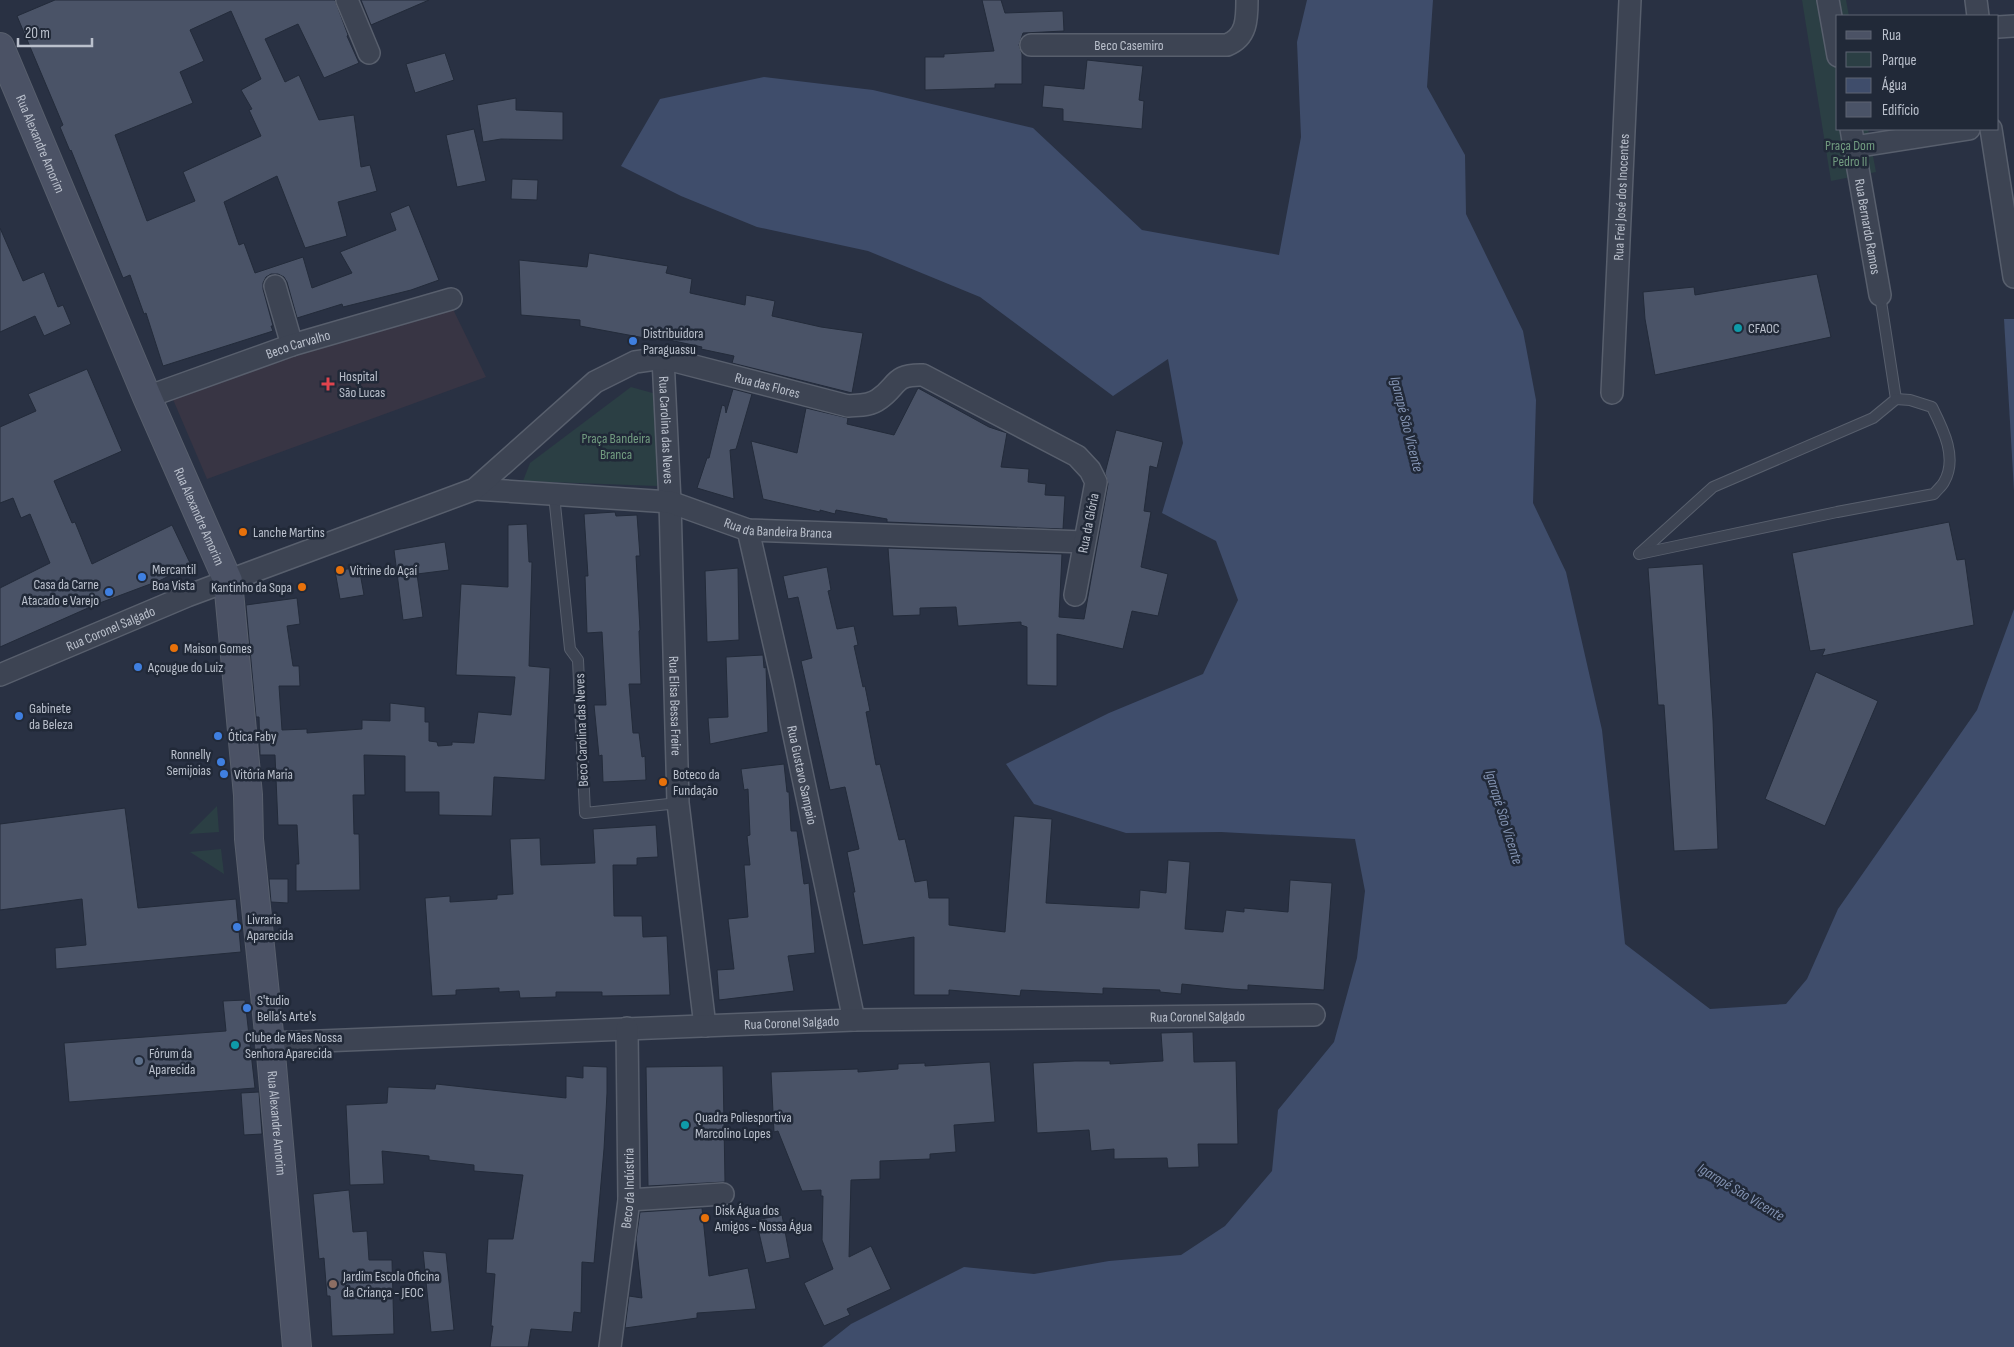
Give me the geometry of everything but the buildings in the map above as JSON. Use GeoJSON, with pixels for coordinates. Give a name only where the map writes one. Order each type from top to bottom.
{"type":"FeatureCollection","features":[{"type":"Feature","properties":{"kind":"street"},"geometry":{"type":"LineString","coordinates":[[347,0],[369,53]]}},
{"type":"Feature","properties":{"kind":"street","name":"Beco Casemiro"},"geometry":{"type":"LineString","coordinates":[[1031,45],[1227,45],[1235,42],[1246,28],[1247,0]]}},
{"type":"Feature","properties":{"kind":"street","name":"Rua Frei José dos Inocentes"},"geometry":{"type":"LineString","coordinates":[[1612,393],[1630,0]]}},
{"type":"Feature","properties":{"kind":"street"},"geometry":{"type":"LineString","coordinates":[[1828,0],[1836,42]]}},
{"type":"Feature","properties":{"kind":"street"},"geometry":{"type":"LineString","coordinates":[[1976,0],[1978,15]]}},
{"type":"Feature","properties":{"kind":"street"},"geometry":{"type":"LineString","coordinates":[[1999,27],[2014,26]]}},
{"type":"Feature","properties":{"kind":"street","name":"Rua Alexandre Amorim"},"geometry":{"type":"LineString","coordinates":[[0,47],[147,397],[228,581],[297,1347]]}},
{"type":"Feature","properties":{"kind":"street"},"geometry":{"type":"LineString","coordinates":[[1853,138],[1956,130]]}},
{"type":"Feature","properties":{"kind":"street"},"geometry":{"type":"LineString","coordinates":[[1991,130],[2014,277]]}},
{"type":"Feature","properties":{"kind":"street","name":"Rua Bernardo Ramos"},"geometry":{"type":"LineString","coordinates":[[1853,138],[1880,294]]}},
{"type":"Feature","properties":{"kind":"street"},"geometry":{"type":"LineString","coordinates":[[275,286],[292,345]]}},
{"type":"Feature","properties":{"kind":"street","name":"Beco Carvalho"},"geometry":{"type":"LineString","coordinates":[[147,397],[292,345],[451,300]]}},
{"type":"Feature","properties":{"kind":"street","name":"Rua das Flores"},"geometry":{"type":"LineString","coordinates":[[475,489],[595,382],[635,362],[663,358],[848,406],[866,405],[879,399],[902,378],[922,375],[1077,456]]}},
{"type":"Feature","properties":{"kind":"street","name":"Rua Carolina das Neves"},"geometry":{"type":"LineString","coordinates":[[663,358],[670,502]]}},
{"type":"Feature","properties":{"kind":"street","name":"Rua da Glória"},"geometry":{"type":"LineString","coordinates":[[1075,595],[1096,482],[1090,470],[1077,456]]}},
{"type":"Feature","properties":{"kind":"street","name":"Rua da Bandeira Branca"},"geometry":{"type":"LineString","coordinates":[[475,489],[670,502],[748,530],[1084,542]]}},
{"type":"Feature","properties":{"kind":"street","name":"Rua Coronel Salgado"},"geometry":{"type":"LineString","coordinates":[[0,675],[228,581],[475,489]]}},
{"type":"Feature","properties":{"kind":"street","name":"Rua Elisa Bessa Freire"},"geometry":{"type":"LineString","coordinates":[[670,502],[678,803],[705,1026]]}},
{"type":"Feature","properties":{"kind":"street","name":"Rua Gustavo Sampaio"},"geometry":{"type":"LineString","coordinates":[[748,530],[785,693],[854,1020]]}},
{"type":"Feature","properties":{"kind":"street","name":"Rua Coronel Salgado"},"geometry":{"type":"LineString","coordinates":[[270,1043],[854,1020],[1314,1015]]}},
{"type":"Feature","properties":{"kind":"street","name":"Beco da Indústria"},"geometry":{"type":"LineString","coordinates":[[610,1347],[629,1200],[626,1028]]}},
{"type":"Feature","properties":{"kind":"street"},"geometry":{"type":"LineString","coordinates":[[629,1200],[723,1194]]}},
{"type":"Feature","properties":{"kind":"lane"},"geometry":{"type":"LineString","coordinates":[[1880,294],[1896,399]]}},
{"type":"Feature","properties":{"kind":"lane"},"geometry":{"type":"LineString","coordinates":[[1896,399],[1910,400],[1932,407],[1943,429],[1949,449],[1949,468],[1944,482],[1934,494],[1828,514],[1639,554],[1713,487],[1873,418],[1896,399]]}},
{"type":"Feature","properties":{"kind":"lane","name":"Beco Carolina das Neves"},"geometry":{"type":"LineString","coordinates":[[554,495],[570,649],[578,660],[585,813],[678,803]]}},
{"type":"Feature","properties":{"kind":"shaded area","name":"Hospital São Lucas"},"geometry":{"type":"Polygon","coordinates":[[[449,301],[486,377],[207,479],[169,390],[449,301]]]}},
{"type":"Feature","properties":{"kind":"green space","name":"Praça Dom Pedro II"},"geometry":{"type":"Polygon","coordinates":[[[1802,0],[1846,0],[1849,15],[1836,15],[1836,130],[1868,130],[1876,172],[1831,181],[1802,0]]]}},
{"type":"Feature","properties":{"kind":"green space","name":"Praça Bandeira Branca"},"geometry":{"type":"Polygon","coordinates":[[[631,387],[656,394],[657,486],[523,481],[530,463],[631,387]]]}},
{"type":"Feature","properties":{"kind":"green space"},"geometry":{"type":"Polygon","coordinates":[[[217,806],[219,832],[189,834],[217,806]]]}},
{"type":"Feature","properties":{"kind":"green space"},"geometry":{"type":"Polygon","coordinates":[[[221,849],[224,874],[190,852],[221,849]]]}},
{"type":"Feature","properties":{"kind":"water","name":"Igarapé São Vicente"},"geometry":{"type":"Polygon","coordinates":[[[1307,0],[1433,0],[1427,87],[1465,155],[1466,214],[1523,331],[1536,400],[1533,503],[1566,572],[1602,730],[1625,944],[1710,1009],[1786,1004],[1807,979],[1838,909],[1977,710],[2014,609],[2014,1347],[822,1347],[851,1324],[964,1267],[1034,1274],[1109,1261],[1181,1255],[1225,1226],[1272,1171],[1278,1110],[1334,1042],[1357,958],[1365,891],[1355,839],[1221,832],[1126,833],[1034,804],[1006,764],[1109,713],[1203,674],[1238,600],[1216,541],[1162,513],[1183,443],[1168,359],[1113,396],[980,297],[868,251],[757,227],[681,196],[621,166],[660,99],[764,77],[873,90],[1033,128],[1142,230],[1279,255],[1301,137],[1297,42],[1307,0]]]}},
{"type":"Feature","properties":{"kind":"water"},"geometry":{"type":"Polygon","coordinates":[[[2004,319],[2014,319],[2014,491],[2004,319]]]}},
{"type":"Feature","properties":{"kind":"place","name":"CFAOC"},"geometry":{"type":"Point","coordinates":[1738,328]}},
{"type":"Feature","properties":{"kind":"place","name":"Distribuidora Paraguassu"},"geometry":{"type":"Point","coordinates":[633,341]}},
{"type":"Feature","properties":{"kind":"place","name":"Hospital São Lucas"},"geometry":{"type":"Point","coordinates":[328,384]}},
{"type":"Feature","properties":{"kind":"place","name":"Lanche Martins"},"geometry":{"type":"Point","coordinates":[243,532]}},
{"type":"Feature","properties":{"kind":"place","name":"Vitrine do Açaí"},"geometry":{"type":"Point","coordinates":[340,570]}},
{"type":"Feature","properties":{"kind":"place","name":"Mercantil Boa Vista"},"geometry":{"type":"Point","coordinates":[142,577]}},
{"type":"Feature","properties":{"kind":"place","name":"Kantinho da Sopa"},"geometry":{"type":"Point","coordinates":[302,587]}},
{"type":"Feature","properties":{"kind":"place","name":"Casa da Carne Atacado e Varejo"},"geometry":{"type":"Point","coordinates":[109,592]}},
{"type":"Feature","properties":{"kind":"place","name":"Maison Gomes"},"geometry":{"type":"Point","coordinates":[174,648]}},
{"type":"Feature","properties":{"kind":"place","name":"Açougue do Luiz"},"geometry":{"type":"Point","coordinates":[138,667]}},
{"type":"Feature","properties":{"kind":"place","name":"Gabinete da Beleza"},"geometry":{"type":"Point","coordinates":[19,716]}},
{"type":"Feature","properties":{"kind":"place","name":"Ótica Faby"},"geometry":{"type":"Point","coordinates":[218,736]}},
{"type":"Feature","properties":{"kind":"place","name":"Ronnelly Semijoias"},"geometry":{"type":"Point","coordinates":[221,762]}},
{"type":"Feature","properties":{"kind":"place","name":"Vitória Maria"},"geometry":{"type":"Point","coordinates":[224,774]}},
{"type":"Feature","properties":{"kind":"place","name":"Boteco da Fundação"},"geometry":{"type":"Point","coordinates":[663,782]}},
{"type":"Feature","properties":{"kind":"place","name":"Livraria Aparecida"},"geometry":{"type":"Point","coordinates":[237,927]}},
{"type":"Feature","properties":{"kind":"place","name":"S'tudio Bella's Arte's"},"geometry":{"type":"Point","coordinates":[247,1008]}},
{"type":"Feature","properties":{"kind":"place","name":"Clube de Mães Nossa Senhora Aparecida"},"geometry":{"type":"Point","coordinates":[235,1045]}},
{"type":"Feature","properties":{"kind":"place","name":"Fórum da Aparecida"},"geometry":{"type":"Point","coordinates":[139,1061]}},
{"type":"Feature","properties":{"kind":"place","name":"Quadra Poliesportiva Marcolino Lopes"},"geometry":{"type":"Point","coordinates":[685,1125]}},
{"type":"Feature","properties":{"kind":"place","name":"Disk Água dos Amigos - Nossa Água"},"geometry":{"type":"Point","coordinates":[705,1218]}},
{"type":"Feature","properties":{"kind":"place","name":"Jardim Escola Oficina da Criança - JEOC"},"geometry":{"type":"Point","coordinates":[333,1284]}}]}
